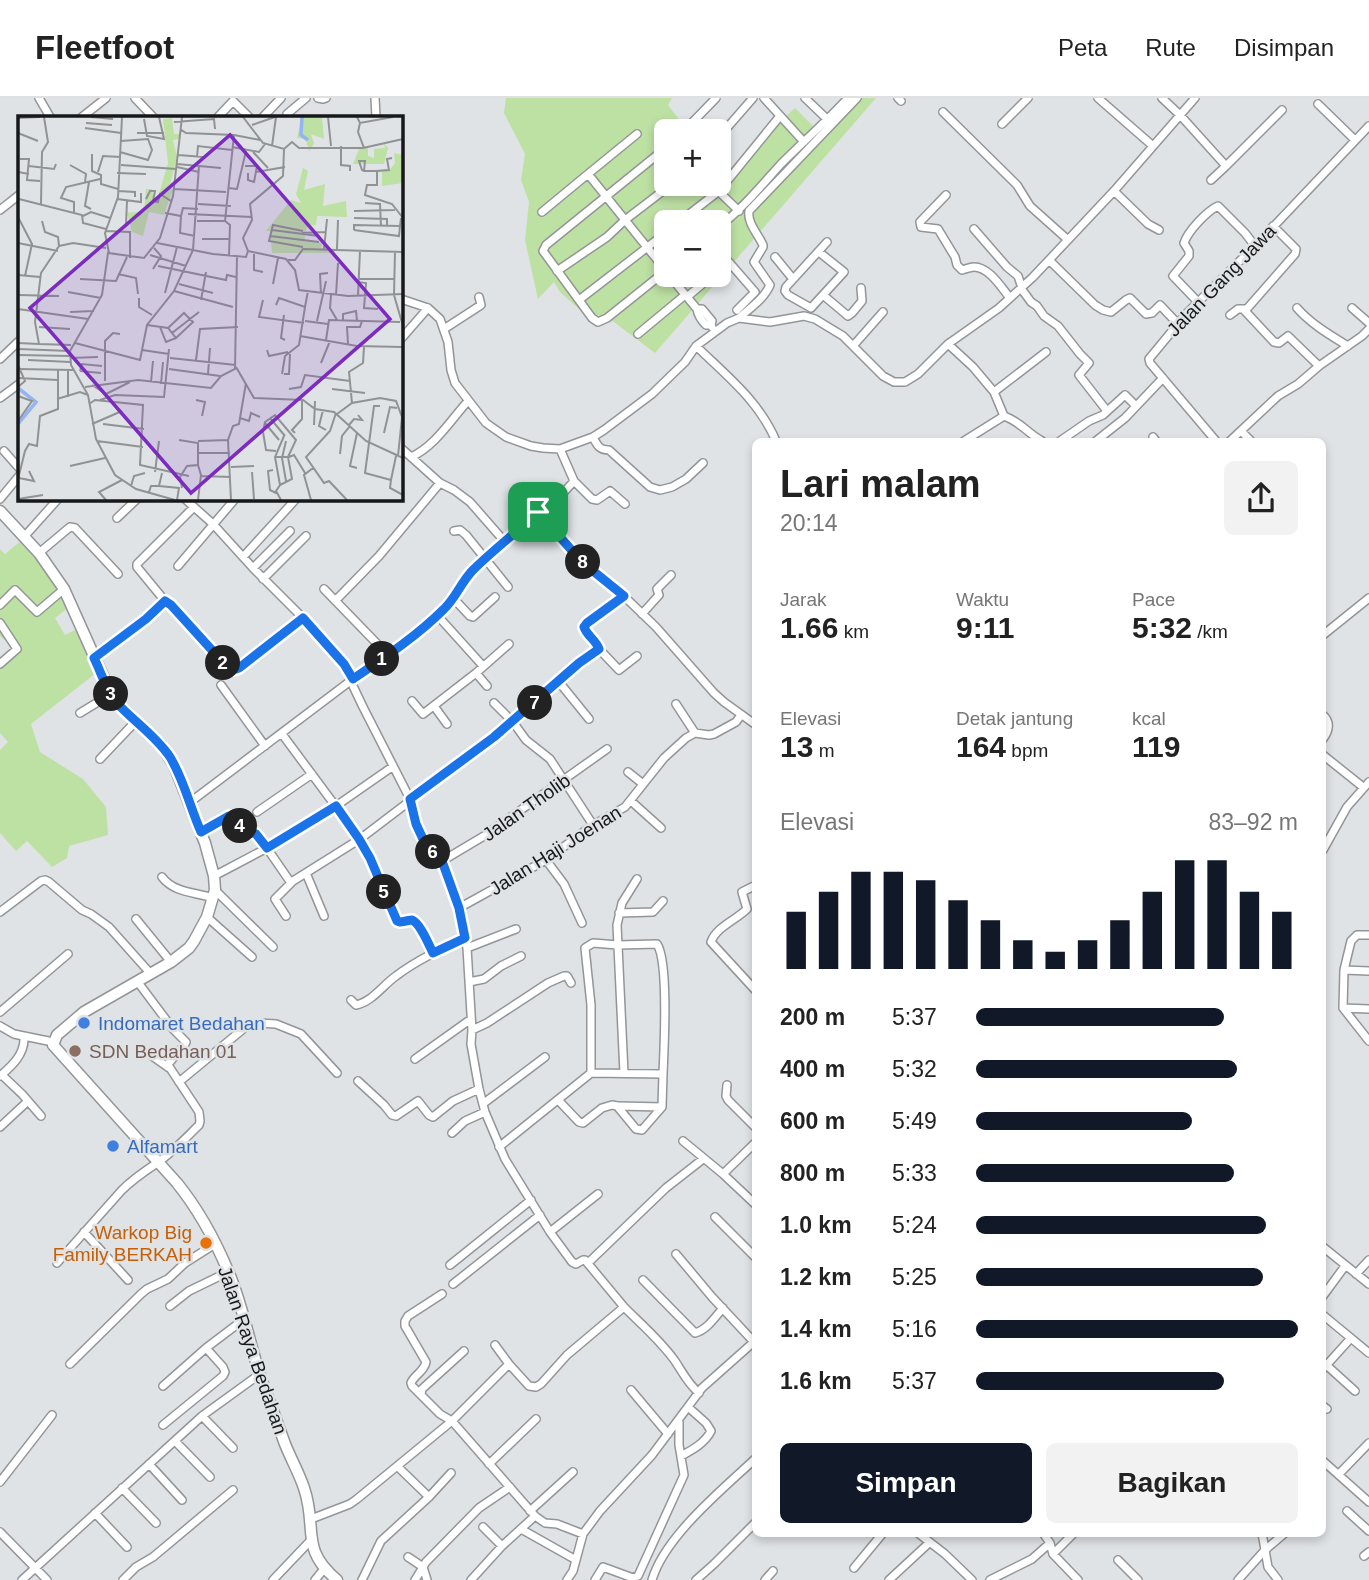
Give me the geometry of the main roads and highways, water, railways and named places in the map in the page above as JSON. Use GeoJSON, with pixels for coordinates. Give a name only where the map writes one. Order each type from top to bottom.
{"type":"FeatureCollection","features":[{"type":"Feature","properties":{"kind":"place","name":"Indomaret Bedahan"},"geometry":{"type":"Point","coordinates":[84,1023]}},
{"type":"Feature","properties":{"kind":"place","name":"SDN Bedahan 01"},"geometry":{"type":"Point","coordinates":[75,1051]}},
{"type":"Feature","properties":{"kind":"place","name":"Alfamart"},"geometry":{"type":"Point","coordinates":[113,1146]}},
{"type":"Feature","properties":{"kind":"place","name":"Warkop Big Family BERKAH"},"geometry":{"type":"Point","coordinates":[206,1243]}}]}
